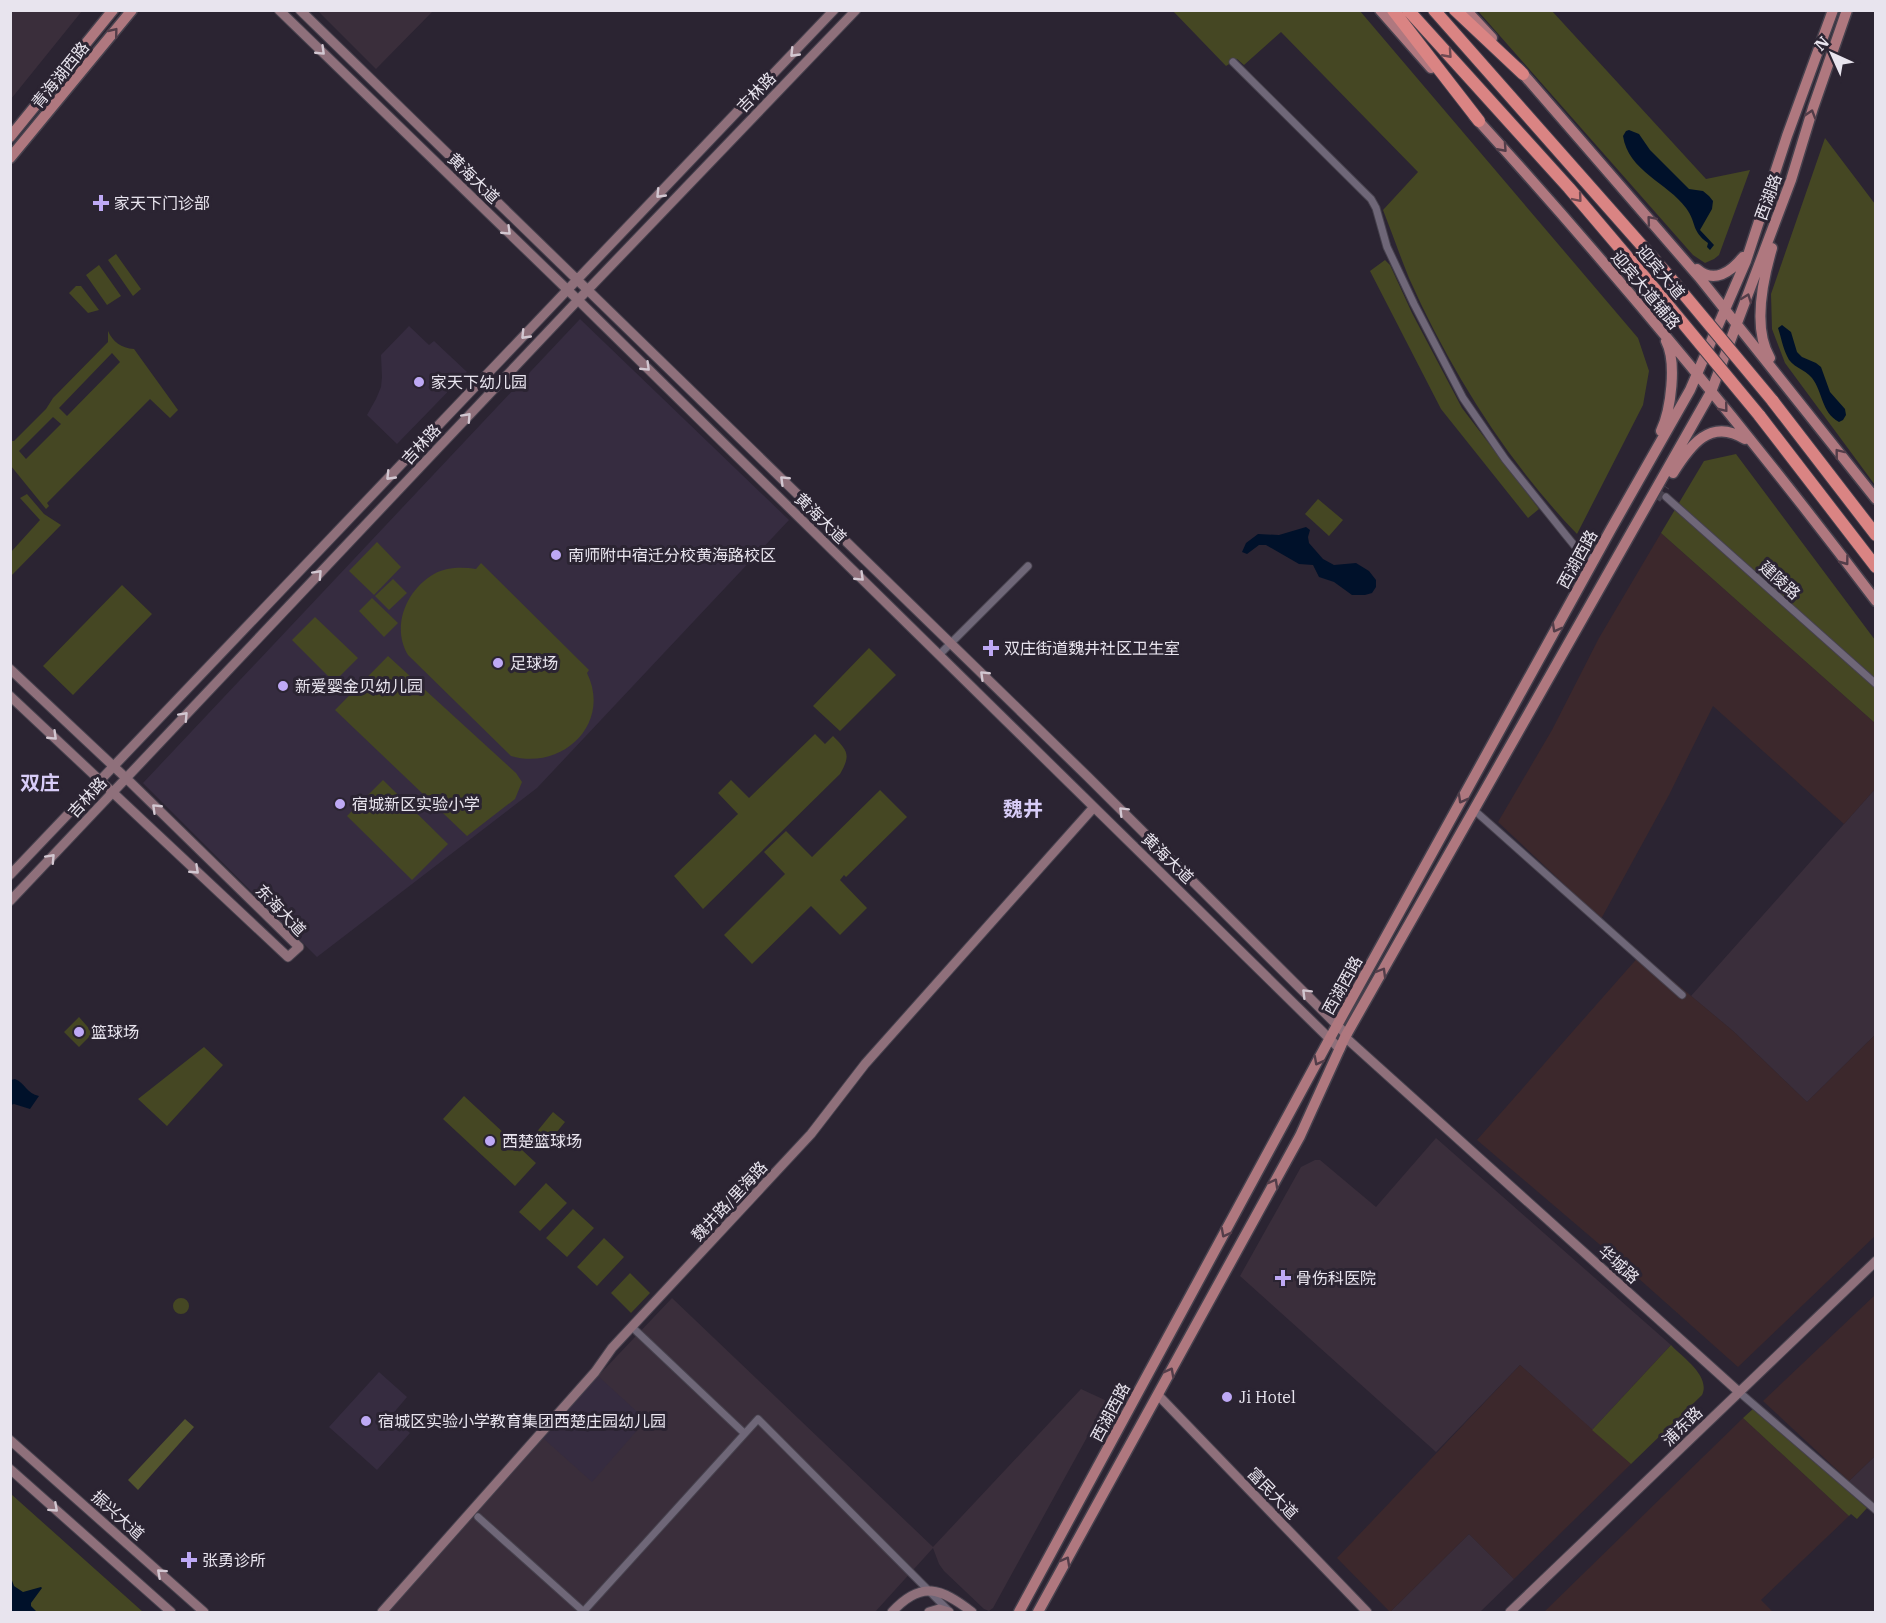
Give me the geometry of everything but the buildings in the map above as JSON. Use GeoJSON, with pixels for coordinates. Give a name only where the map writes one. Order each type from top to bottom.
{"type":"FeatureCollection","features":[{"type":"Feature","properties":{"kind":"highway"},"geometry":{"type":"LineString","coordinates":[[1393,10],[1479,121]]}},
{"type":"Feature","properties":{"kind":"highway","name":"迎宾大道"},"geometry":{"type":"LineString","coordinates":[[1408,10],[1569,188],[1658,293],[1759,415],[1875,567]]}},
{"type":"Feature","properties":{"kind":"highway","name":"迎宾大道"},"geometry":{"type":"LineString","coordinates":[[1434,10],[1667,274],[1772,400],[1875,535]]}},
{"type":"Feature","properties":{"kind":"highway"},"geometry":{"type":"LineString","coordinates":[[1455,10],[1523,74]]}},
{"type":"Feature","properties":{"kind":"main road","name":"青海湖西路"},"geometry":{"type":"LineString","coordinates":[[10,137],[112,10]]}},
{"type":"Feature","properties":{"kind":"main road","name":"青海湖西路"},"geometry":{"type":"LineString","coordinates":[[10,158],[132,10]]}},
{"type":"Feature","properties":{"kind":"main road","name":"迎宾大道辅路"},"geometry":{"type":"LineString","coordinates":[[1380,10],[1633,297],[1786,483],[1875,601]]}},
{"type":"Feature","properties":{"kind":"main road"},"geometry":{"type":"LineString","coordinates":[[1466,10],[1666,238],[1875,499]]}},
{"type":"Feature","properties":{"kind":"main road","name":"西湖路"},"geometry":{"type":"LineString","coordinates":[[1697,375],[1746,261],[1833,10]]}},
{"type":"Feature","properties":{"kind":"main road","name":"西湖路"},"geometry":{"type":"LineString","coordinates":[[1711,392],[1791,180],[1813,108],[1848,10]]}},
{"type":"Feature","properties":{"kind":"main road"},"geometry":{"type":"LineString","coordinates":[[1666,238],[1700,272],[1707,276],[1719,276],[1735,267],[1746,253],[1778,164]]}},
{"type":"Feature","properties":{"kind":"main road"},"geometry":{"type":"LineString","coordinates":[[1789,389],[1763,342],[1761,308],[1763,278],[1791,180]]}},
{"type":"Feature","properties":{"kind":"main road"},"geometry":{"type":"LineString","coordinates":[[1616,519],[1665,423],[1671,379],[1671,357],[1668,343],[1633,297]]}},
{"type":"Feature","properties":{"kind":"main road","name":"西湖西路"},"geometry":{"type":"LineString","coordinates":[[1019,1612],[1337,1025],[1697,375]]}},
{"type":"Feature","properties":{"kind":"main road","name":"西湖西路"},"geometry":{"type":"LineString","coordinates":[[1038,1612],[1300,1136],[1346,1036],[1711,392]]}},
{"type":"Feature","properties":{"kind":"main road"},"geometry":{"type":"LineString","coordinates":[[1613,567],[1694,444],[1705,435],[1715,431],[1735,433],[1756,447]]}},
{"type":"Feature","properties":{"kind":"street","name":"黄海大道"},"geometry":{"type":"LineString","coordinates":[[279,10],[568,290],[1340,1049]]}},
{"type":"Feature","properties":{"kind":"street","name":"黄海大道"},"geometry":{"type":"LineString","coordinates":[[300,10],[1115,803],[1346,1036]]}},
{"type":"Feature","properties":{"kind":"street","name":"吉林路"},"geometry":{"type":"LineString","coordinates":[[10,875],[834,10]]}},
{"type":"Feature","properties":{"kind":"street","name":"吉林路"},"geometry":{"type":"LineString","coordinates":[[10,901],[578,300],[856,10]]}},
{"type":"Feature","properties":{"kind":"street"},"geometry":{"type":"LineString","coordinates":[[1233,62],[1371,199],[1388,247],[1414,304],[1473,415],[1578,550],[1593,560]]}},
{"type":"Feature","properties":{"kind":"street","name":"建陵路"},"geometry":{"type":"LineString","coordinates":[[1662,494],[1875,684]]}},
{"type":"Feature","properties":{"kind":"street"},"geometry":{"type":"LineString","coordinates":[[939,655],[1028,566]]}},
{"type":"Feature","properties":{"kind":"street","name":"东海大道"},"geometry":{"type":"LineString","coordinates":[[10,669],[126,778],[299,947],[288,957],[10,696]]}},
{"type":"Feature","properties":{"kind":"street","name":"魏井路/里海路"},"geometry":{"type":"LineString","coordinates":[[382,1612],[595,1372],[612,1348],[811,1134],[865,1064],[1094,807]]}},
{"type":"Feature","properties":{"kind":"street"},"geometry":{"type":"LineString","coordinates":[[1474,810],[1682,995]]}},
{"type":"Feature","properties":{"kind":"street","name":"华城路"},"geometry":{"type":"LineString","coordinates":[[1346,1036],[1738,1392],[1875,1510]]}},
{"type":"Feature","properties":{"kind":"street","name":"浦东路"},"geometry":{"type":"LineString","coordinates":[[1510,1612],[1875,1261]]}},
{"type":"Feature","properties":{"kind":"street"},"geometry":{"type":"LineString","coordinates":[[632,1327],[744,1433]]}},
{"type":"Feature","properties":{"kind":"street","name":"富民大道"},"geometry":{"type":"LineString","coordinates":[[1158,1395],[1367,1612]]}},
{"type":"Feature","properties":{"kind":"street"},"geometry":{"type":"LineString","coordinates":[[478,1517],[584,1612],[758,1419],[950,1612]]}},
{"type":"Feature","properties":{"kind":"street","name":"振兴大道"},"geometry":{"type":"LineString","coordinates":[[10,1440],[204,1612]]}},
{"type":"Feature","properties":{"kind":"street"},"geometry":{"type":"LineString","coordinates":[[10,1469],[171,1612]]}},
{"type":"Feature","properties":{"kind":"street"},"geometry":{"type":"LineString","coordinates":[[892,1612],[911,1595],[927,1590],[943,1593],[972,1612]]}},
{"type":"Feature","properties":{"kind":"street"},"geometry":{"type":"LineString","coordinates":[[929,1612],[939,1609],[950,1612]]}},
{"type":"Feature","properties":{"kind":"shaded area"},"geometry":{"type":"Polygon","coordinates":[[[10,11],[82,11],[11,99],[10,11]]]}},
{"type":"Feature","properties":{"kind":"shaded area"},"geometry":{"type":"Polygon","coordinates":[[[318,11],[433,11],[376,69],[318,11]]]}},
{"type":"Feature","properties":{"kind":"shaded area"},"geometry":{"type":"Polygon","coordinates":[[[580,319],[789,520],[537,788],[317,957],[143,783],[580,319]]]}},
{"type":"Feature","properties":{"kind":"shaded area","name":"家天下幼儿园"},"geometry":{"type":"Polygon","coordinates":[[[409,326],[429,345],[434,341],[467,372],[397,444],[367,415],[381,387],[381,355],[409,326]]]}},
{"type":"Feature","properties":{"kind":"shaded area"},"geometry":{"type":"Polygon","coordinates":[[[1661,533],[1875,723],[1875,789],[1844,824],[1713,706],[1669,795],[1601,919],[1498,822],[1552,730],[1599,638],[1661,533]]]}},
{"type":"Feature","properties":{"kind":"shaded area"},"geometry":{"type":"Polygon","coordinates":[[[1875,789],[1875,1035],[1807,1102],[1733,1031],[1691,996],[1875,789]]]}},
{"type":"Feature","properties":{"kind":"shaded area"},"geometry":{"type":"Polygon","coordinates":[[[1641,954],[1733,1031],[1807,1102],[1875,1035],[1875,1236],[1738,1367],[1619,1261],[1477,1140],[1641,954]]]}},
{"type":"Feature","properties":{"kind":"shaded area"},"geometry":{"type":"Polygon","coordinates":[[[1436,1138],[1671,1345],[1592,1430],[1520,1365],[1436,1452],[1240,1276],[1301,1167],[1320,1160],[1376,1207],[1436,1138]]]}},
{"type":"Feature","properties":{"kind":"shaded area"},"geometry":{"type":"Polygon","coordinates":[[[1875,1295],[1875,1456],[1849,1481],[1763,1401],[1875,1295]]]}},
{"type":"Feature","properties":{"kind":"shaded area"},"geometry":{"type":"Polygon","coordinates":[[[672,1298],[933,1547],[1081,1389],[1107,1401],[993,1608],[989,1611],[984,1609],[944,1571],[933,1548],[875,1612],[387,1612],[598,1376],[672,1298]]]}},
{"type":"Feature","properties":{"kind":"shaded area"},"geometry":{"type":"Polygon","coordinates":[[[1520,1365],[1631,1464],[1514,1579],[1469,1534],[1390,1612],[1337,1558],[1520,1365]]]}},
{"type":"Feature","properties":{"kind":"shaded area","name":"宿城区实验小学教育集团西楚庄园幼儿园"},"geometry":{"type":"Polygon","coordinates":[[[379,1372],[407,1397],[391,1416],[410,1433],[377,1470],[329,1427],[379,1372]]]}},
{"type":"Feature","properties":{"kind":"shaded area"},"geometry":{"type":"Polygon","coordinates":[[[598,1376],[646,1420],[592,1482],[543,1438],[598,1376]]]}},
{"type":"Feature","properties":{"kind":"shaded area"},"geometry":{"type":"Polygon","coordinates":[[[1743,1418],[1849,1516],[1761,1600],[1773,1612],[1544,1612],[1743,1418]]]}},
{"type":"Feature","properties":{"kind":"shaded area"},"geometry":{"type":"Polygon","coordinates":[[[1875,1456],[1875,1504],[1849,1481],[1875,1456]]]}},
{"type":"Feature","properties":{"kind":"shaded area"},"geometry":{"type":"Polygon","coordinates":[[[1469,1534],[1514,1579],[1480,1612],[1390,1612],[1469,1534]]]}},
{"type":"Feature","properties":{"kind":"green space"},"geometry":{"type":"Polygon","coordinates":[[[1173,11],[1360,11],[1638,338],[1649,371],[1643,405],[1577,534],[1527,476],[1482,414],[1443,347],[1409,278],[1383,210],[1418,172],[1281,32],[1244,65],[1237,59],[1226,66],[1173,11]]]}},
{"type":"Feature","properties":{"kind":"green space"},"geometry":{"type":"Polygon","coordinates":[[[1478,11],[1552,11],[1706,179],[1750,170],[1719,255],[1705,263],[1693,255],[1478,11]]]}},
{"type":"Feature","properties":{"kind":"green space"},"geometry":{"type":"Polygon","coordinates":[[[1825,138],[1875,204],[1875,485],[1785,363],[1772,329],[1771,294],[1825,138]]]}},
{"type":"Feature","properties":{"kind":"green space"},"geometry":{"type":"Polygon","coordinates":[[[116,254],[141,289],[133,296],[108,260],[116,254]]]}},
{"type":"Feature","properties":{"kind":"green space"},"geometry":{"type":"Polygon","coordinates":[[[1385,260],[1390,265],[1412,313],[1462,408],[1539,509],[1528,518],[1441,409],[1370,271],[1385,260]]]}},
{"type":"Feature","properties":{"kind":"green space"},"geometry":{"type":"Polygon","coordinates":[[[99,265],[121,296],[107,305],[86,275],[99,265]]]}},
{"type":"Feature","properties":{"kind":"green space"},"geometry":{"type":"Polygon","coordinates":[[[76,286],[81,286],[99,310],[88,313],[69,293],[76,286]]]}},
{"type":"Feature","properties":{"kind":"green space"},"geometry":{"type":"Polygon","coordinates":[[[108,331],[118,344],[134,349],[178,410],[170,418],[150,399],[47,503],[49,506],[46,509],[11,466],[11,441],[14,441],[46,409],[53,398],[108,342],[108,331]],[[112,353],[59,408],[67,416],[120,362],[112,353]],[[53,417],[19,451],[26,459],[61,424],[53,417]]]}},
{"type":"Feature","properties":{"kind":"green space"},"geometry":{"type":"Polygon","coordinates":[[[1736,454],[1875,640],[1875,723],[1661,533],[1704,461],[1736,454]]]}},
{"type":"Feature","properties":{"kind":"green space"},"geometry":{"type":"Polygon","coordinates":[[[27,494],[44,514],[61,525],[11,576],[11,552],[40,520],[20,498],[27,494]]]}},
{"type":"Feature","properties":{"kind":"green space"},"geometry":{"type":"Polygon","coordinates":[[[1318,499],[1343,520],[1329,536],[1305,514],[1318,499]]]}},
{"type":"Feature","properties":{"kind":"green space"},"geometry":{"type":"Polygon","coordinates":[[[377,542],[401,567],[374,595],[349,571],[377,542]]]}},
{"type":"Feature","properties":{"kind":"green space"},"geometry":{"type":"Polygon","coordinates":[[[481,563],[589,670],[587,673],[593,692],[593,710],[587,726],[564,750],[548,757],[530,759],[511,756],[408,655],[403,644],[401,621],[409,599],[416,589],[434,574],[444,570],[476,569],[481,563]]]}},
{"type":"Feature","properties":{"kind":"green space"},"geometry":{"type":"Polygon","coordinates":[[[393,579],[407,593],[389,610],[375,596],[393,579]]]}},
{"type":"Feature","properties":{"kind":"green space"},"geometry":{"type":"Polygon","coordinates":[[[122,585],[152,614],[73,695],[43,666],[122,585]]]}},
{"type":"Feature","properties":{"kind":"green space"},"geometry":{"type":"Polygon","coordinates":[[[372,598],[398,623],[384,637],[359,611],[372,598]]]}},
{"type":"Feature","properties":{"kind":"green space"},"geometry":{"type":"Polygon","coordinates":[[[315,617],[358,658],[334,682],[292,640],[315,617]]]}},
{"type":"Feature","properties":{"kind":"green space"},"geometry":{"type":"Polygon","coordinates":[[[869,648],[896,675],[840,731],[813,706],[869,648]]]}},
{"type":"Feature","properties":{"kind":"green space"},"geometry":{"type":"Polygon","coordinates":[[[388,656],[516,773],[522,782],[515,799],[467,836],[335,710],[388,656]]]}},
{"type":"Feature","properties":{"kind":"green space"},"geometry":{"type":"Polygon","coordinates":[[[815,734],[825,744],[833,736],[845,750],[847,758],[840,774],[703,909],[674,876],[738,814],[718,793],[731,780],[749,798],[815,734]]]}},
{"type":"Feature","properties":{"kind":"green space"},"geometry":{"type":"Polygon","coordinates":[[[383,780],[448,844],[412,880],[347,816],[383,780]]]}},
{"type":"Feature","properties":{"kind":"green space"},"geometry":{"type":"Polygon","coordinates":[[[880,790],[907,817],[846,877],[844,875],[840,880],[867,908],[840,935],[811,906],[752,964],[724,935],[785,874],[764,852],[786,831],[812,857],[880,790]]]}},
{"type":"Feature","properties":{"kind":"green space","name":"篮球场"},"geometry":{"type":"Polygon","coordinates":[[[79,1017],[93,1033],[79,1047],[64,1032],[79,1017]]]}},
{"type":"Feature","properties":{"kind":"green space"},"geometry":{"type":"Polygon","coordinates":[[[204,1047],[223,1065],[167,1126],[138,1099],[204,1047]]]}},
{"type":"Feature","properties":{"kind":"green space","name":"西楚篮球场"},"geometry":{"type":"Polygon","coordinates":[[[464,1096],[536,1163],[515,1186],[443,1119],[464,1096]]]}},
{"type":"Feature","properties":{"kind":"green space"},"geometry":{"type":"Polygon","coordinates":[[[553,1112],[565,1122],[547,1144],[535,1134],[553,1112]]]}},
{"type":"Feature","properties":{"kind":"green space"},"geometry":{"type":"Polygon","coordinates":[[[546,1183],[567,1203],[540,1231],[519,1212],[546,1183]]]}},
{"type":"Feature","properties":{"kind":"green space"},"geometry":{"type":"Polygon","coordinates":[[[573,1209],[594,1228],[567,1257],[546,1238],[573,1209]]]}},
{"type":"Feature","properties":{"kind":"green space"},"geometry":{"type":"Polygon","coordinates":[[[604,1238],[624,1257],[597,1286],[577,1267],[604,1238]]]}},
{"type":"Feature","properties":{"kind":"green space"},"geometry":{"type":"Polygon","coordinates":[[[630,1273],[650,1293],[631,1313],[611,1293],[630,1273]]]}},
{"type":"Feature","properties":{"kind":"green space"},"geometry":{"type":"Polygon","coordinates":[[[181,1298],[189,1306],[181,1314],[173,1306],[181,1298]]]}},
{"type":"Feature","properties":{"kind":"green space"},"geometry":{"type":"Polygon","coordinates":[[[1671,1345],[1699,1374],[1704,1388],[1702,1395],[1631,1464],[1592,1430],[1671,1345]]]}},
{"type":"Feature","properties":{"kind":"green space"},"geometry":{"type":"Polygon","coordinates":[[[1754,1408],[1867,1508],[1857,1519],[1851,1514],[1849,1516],[1743,1418],[1754,1408]]]}},
{"type":"Feature","properties":{"kind":"green space"},"geometry":{"type":"Polygon","coordinates":[[[185,1419],[194,1427],[138,1490],[128,1480],[185,1419]]]}},
{"type":"Feature","properties":{"kind":"green space"},"geometry":{"type":"Polygon","coordinates":[[[11,1494],[143,1612],[11,1612],[11,1494]]]}},
{"type":"Feature","properties":{"kind":"water"},"geometry":{"type":"Polygon","coordinates":[[[1629,130],[1639,134],[1650,150],[1689,189],[1703,191],[1713,201],[1712,209],[1700,230],[1714,245],[1710,250],[1707,247],[1708,243],[1696,231],[1686,208],[1640,168],[1632,158],[1623,136],[1629,130]]]}},
{"type":"Feature","properties":{"kind":"water"},"geometry":{"type":"Polygon","coordinates":[[[1782,325],[1791,332],[1797,352],[1821,367],[1830,392],[1845,409],[1846,415],[1843,420],[1839,422],[1833,418],[1825,407],[1812,378],[1789,360],[1778,328],[1782,325]]]}},
{"type":"Feature","properties":{"kind":"water"},"geometry":{"type":"Polygon","coordinates":[[[1306,527],[1310,530],[1309,543],[1323,559],[1334,565],[1356,563],[1369,571],[1376,580],[1376,587],[1372,593],[1352,595],[1334,582],[1319,577],[1313,565],[1299,564],[1266,545],[1259,545],[1247,554],[1242,552],[1246,543],[1258,534],[1279,535],[1306,527]]]}},
{"type":"Feature","properties":{"kind":"water"},"geometry":{"type":"Polygon","coordinates":[[[15,1079],[39,1096],[30,1109],[11,1105],[11,1080],[15,1079]]]}},
{"type":"Feature","properties":{"kind":"water"},"geometry":{"type":"Polygon","coordinates":[[[10,1575],[14,1586],[23,1592],[42,1588],[31,1603],[37,1612],[11,1612],[10,1575]]]}},
{"type":"Feature","properties":{"kind":"tunnel"},"geometry":{"type":"LineString","coordinates":[[1656,499],[1665,486]]}},
{"type":"Feature","properties":{"kind":"place","name":"家天下门诊部"},"geometry":{"type":"Point","coordinates":[101,203]}},
{"type":"Feature","properties":{"kind":"place","name":"家天下幼儿园"},"geometry":{"type":"Point","coordinates":[419,382]}},
{"type":"Feature","properties":{"kind":"place","name":"南师附中宿迁分校黄海路校区"},"geometry":{"type":"Point","coordinates":[556,555]}},
{"type":"Feature","properties":{"kind":"place","name":"双庄街道魏井社区卫生室"},"geometry":{"type":"Point","coordinates":[991,648]}},
{"type":"Feature","properties":{"kind":"place","name":"足球场"},"geometry":{"type":"Point","coordinates":[498,663]}},
{"type":"Feature","properties":{"kind":"place","name":"新爱婴金贝幼儿园"},"geometry":{"type":"Point","coordinates":[283,686]}},
{"type":"Feature","properties":{"kind":"place","name":"宿城新区实验小学"},"geometry":{"type":"Point","coordinates":[340,804]}},
{"type":"Feature","properties":{"kind":"place","name":"篮球场"},"geometry":{"type":"Point","coordinates":[79,1032]}},
{"type":"Feature","properties":{"kind":"place","name":"西楚篮球场"},"geometry":{"type":"Point","coordinates":[490,1141]}},
{"type":"Feature","properties":{"kind":"place","name":"骨伤科医院"},"geometry":{"type":"Point","coordinates":[1283,1278]}},
{"type":"Feature","properties":{"kind":"place","name":"Ji Hotel"},"geometry":{"type":"Point","coordinates":[1227,1397]}},
{"type":"Feature","properties":{"kind":"place","name":"宿城区实验小学教育集团西楚庄园幼儿园"},"geometry":{"type":"Point","coordinates":[366,1421]}},
{"type":"Feature","properties":{"kind":"place","name":"张勇诊所"},"geometry":{"type":"Point","coordinates":[189,1560]}},
{"type":"Feature","properties":{"kind":"district","name":"双庄"},"geometry":{"type":"Point","coordinates":[40,782]}},
{"type":"Feature","properties":{"kind":"district","name":"魏井"},"geometry":{"type":"Point","coordinates":[1023,808]}}]}
